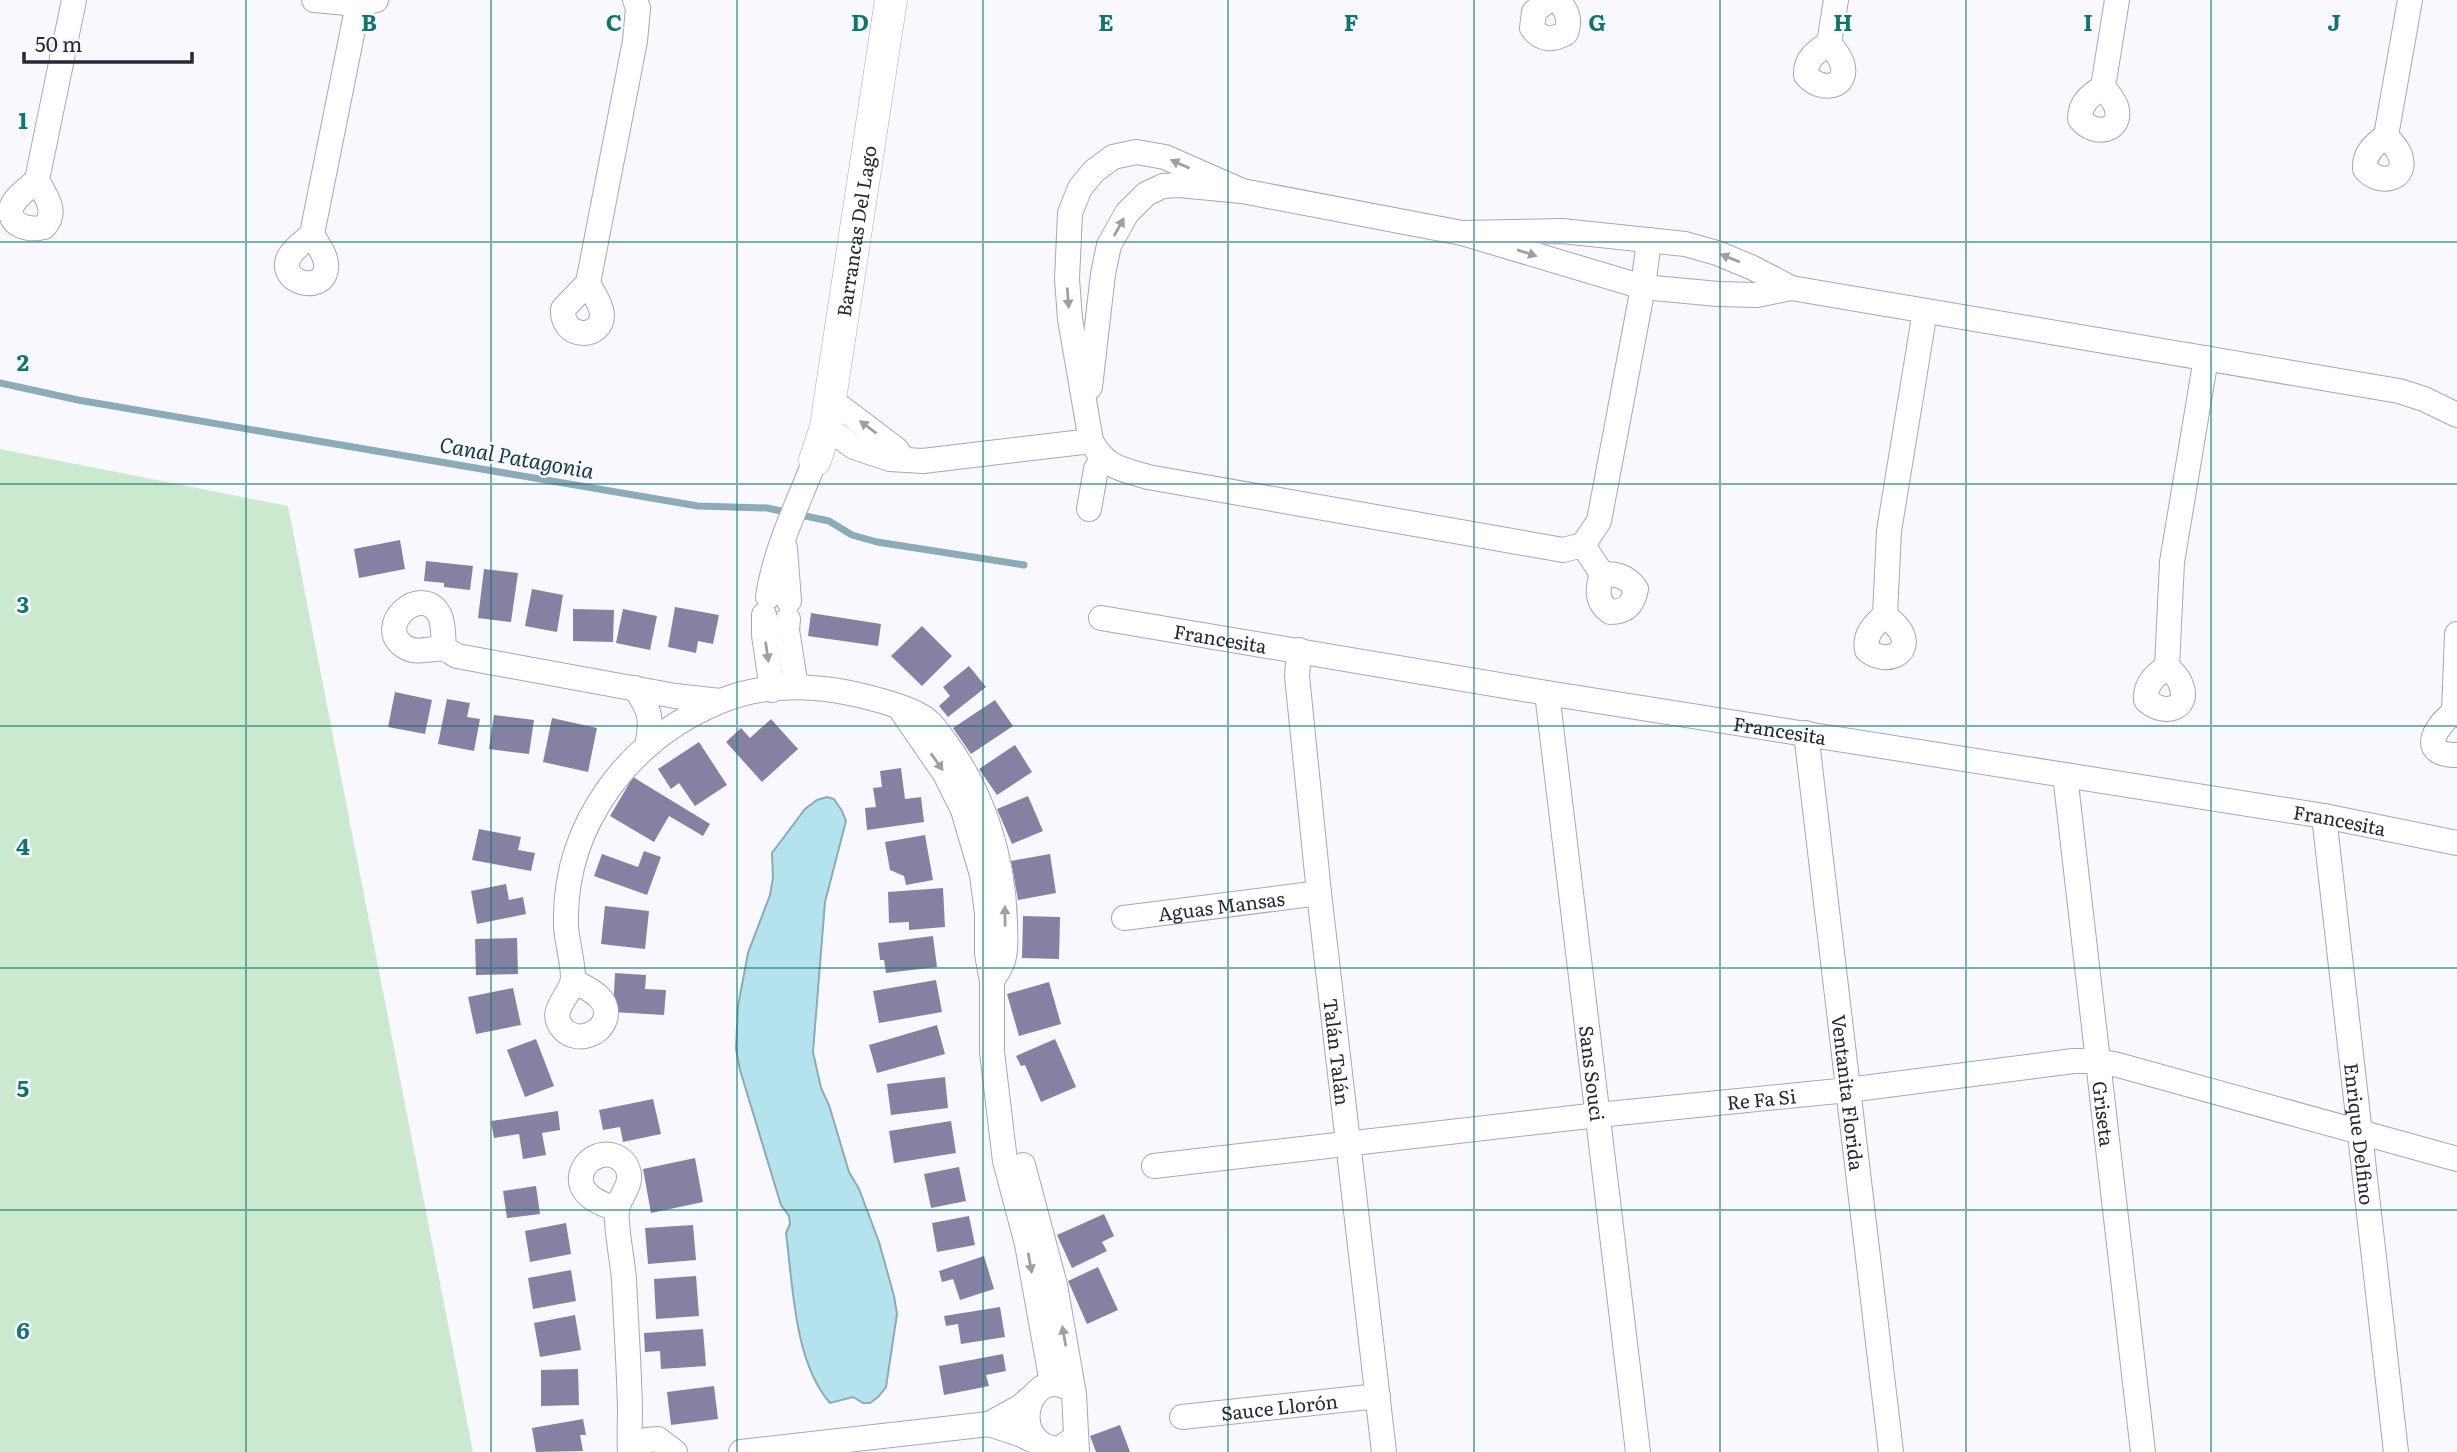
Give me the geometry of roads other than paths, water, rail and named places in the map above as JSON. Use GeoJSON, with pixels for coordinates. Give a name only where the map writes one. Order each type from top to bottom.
{"type":"FeatureCollection","features":[{"type":"Feature","properties":{"kind":"street"},"geometry":{"type":"LineString","coordinates":[[37,180],[75,0]]}},
{"type":"Feature","properties":{"kind":"street"},"geometry":{"type":"LineString","coordinates":[[312,234],[367,2],[314,0]]}},
{"type":"Feature","properties":{"kind":"street"},"geometry":{"type":"LineString","coordinates":[[588,283],[635,41],[638,8],[635,0]]}},
{"type":"Feature","properties":{"kind":"street","name":"Barrancas Del Lago"},"geometry":{"type":"LineString","coordinates":[[811,469],[828,413],[891,0]]}},
{"type":"Feature","properties":{"kind":"street"},"geometry":{"type":"LineString","coordinates":[[1548,0],[1534,12],[1532,28],[1541,37],[1553,39],[1566,33],[1568,25],[1568,18],[1558,0]]}},
{"type":"Feature","properties":{"kind":"street"},"geometry":{"type":"LineString","coordinates":[[1829,43],[1836,0]]}},
{"type":"Feature","properties":{"kind":"street"},"geometry":{"type":"LineString","coordinates":[[2103,87],[2117,0]]}},
{"type":"Feature","properties":{"kind":"street"},"geometry":{"type":"LineString","coordinates":[[2386,136],[2410,0]]}},
{"type":"Feature","properties":{"kind":"street"},"geometry":{"type":"LineString","coordinates":[[1088,509],[1097,450],[1086,414],[1070,319],[1067,279],[1070,213],[1080,188],[1094,171],[1113,157],[1136,152],[1165,157],[1242,191]]}},
{"type":"Feature","properties":{"kind":"street"},"geometry":{"type":"LineString","coordinates":[[1086,414],[1109,245],[1127,213],[1146,194],[1163,187],[1179,185],[1242,191],[1462,233],[1643,287],[1757,295],[1791,288]]}},
{"type":"Feature","properties":{"kind":"street"},"geometry":{"type":"LineString","coordinates":[[1462,233],[1562,231],[1685,244],[1717,253],[1791,288],[2399,391],[2424,399],[2457,415]]}},
{"type":"Feature","properties":{"kind":"street"},"geometry":{"type":"LineString","coordinates":[[1097,450],[1113,467],[1161,479],[1563,550],[1583,545],[1599,522],[1643,287],[1649,240]]}},
{"type":"Feature","properties":{"kind":"street"},"geometry":{"type":"LineString","coordinates":[[1885,615],[1889,531],[1925,312]]}},
{"type":"Feature","properties":{"kind":"street"},"geometry":{"type":"LineString","coordinates":[[2167,666],[2172,562],[2206,358]]}},
{"type":"Feature","properties":{"kind":"street"},"geometry":{"type":"LineString","coordinates":[[2424,399],[2457,401]]}},
{"type":"Feature","properties":{"kind":"street"},"geometry":{"type":"LineString","coordinates":[[828,413],[854,447],[890,459],[923,461],[1097,450]]}},
{"type":"Feature","properties":{"kind":"street"},"geometry":{"type":"LineString","coordinates":[[784,688],[764,635],[778,608],[784,534],[811,469]]}},
{"type":"Feature","properties":{"kind":"street"},"geometry":{"type":"LineString","coordinates":[[1583,545],[1602,574]]}},
{"type":"Feature","properties":{"kind":"street","name":"Francesita"},"geometry":{"type":"LineString","coordinates":[[1101,618],[1547,693],[2324,816],[2457,843]]}},
{"type":"Feature","properties":{"kind":"street"},"geometry":{"type":"LineString","coordinates":[[2457,634],[2455,714],[2441,722],[2433,738],[2434,746],[2439,751],[2445,755],[2457,755]]}},
{"type":"Feature","properties":{"kind":"street"},"geometry":{"type":"LineString","coordinates":[[444,649],[457,656],[720,701]]}},
{"type":"Feature","properties":{"kind":"street","name":"Talán Talán"},"geometry":{"type":"LineString","coordinates":[[1299,650],[1297,676],[1319,893],[1384,1452]]}},
{"type":"Feature","properties":{"kind":"street"},"geometry":{"type":"LineString","coordinates":[[635,688],[650,714],[651,726],[647,746]]}},
{"type":"Feature","properties":{"kind":"street"},"geometry":{"type":"LineString","coordinates":[[573,981],[567,916],[573,869],[581,840],[592,816],[618,774],[647,746],[677,724],[720,701],[744,693],[784,688],[843,691],[898,706],[945,775],[963,810],[982,875],[987,913],[987,954],[992,981],[992,1052],[1005,1161],[1027,1244],[1042,1390],[1027,1419],[1030,1432],[1062,1447]]}},
{"type":"Feature","properties":{"kind":"street","name":"Sans Souci"},"geometry":{"type":"LineString","coordinates":[[1547,693],[1638,1452]]}},
{"type":"Feature","properties":{"kind":"street","name":"Ventanita Florida"},"geometry":{"type":"LineString","coordinates":[[1806,733],[1891,1452]]}},
{"type":"Feature","properties":{"kind":"street","name":"Griseta"},"geometry":{"type":"LineString","coordinates":[[2065,775],[2143,1452]]}},
{"type":"Feature","properties":{"kind":"street","name":"Enrique Delfino"},"geometry":{"type":"LineString","coordinates":[[2324,816],[2396,1452]]}},
{"type":"Feature","properties":{"kind":"street","name":"Aguas Mansas"},"geometry":{"type":"LineString","coordinates":[[1124,918],[1319,893]]}},
{"type":"Feature","properties":{"kind":"street","name":"Re Fa Si"},"geometry":{"type":"LineString","coordinates":[[1154,1166],[1598,1115],[1849,1090],[2073,1061],[2098,1061],[2457,1159]]}},
{"type":"Feature","properties":{"kind":"street"},"geometry":{"type":"LineString","coordinates":[[1002,1125],[1020,1155],[1055,1285],[1074,1394],[1062,1447]]}},
{"type":"Feature","properties":{"kind":"street"},"geometry":{"type":"LineString","coordinates":[[617,1210],[624,1278],[631,1452]]}},
{"type":"Feature","properties":{"kind":"street"},"geometry":{"type":"LineString","coordinates":[[741,1452],[989,1424],[1020,1407],[1042,1390],[1069,1388],[1074,1394]]}},
{"type":"Feature","properties":{"kind":"street","name":"Sauce Llorón"},"geometry":{"type":"LineString","coordinates":[[1182,1417],[1378,1396]]}},
{"type":"Feature","properties":{"kind":"street"},"geometry":{"type":"LineString","coordinates":[[630,1409],[647,1433],[671,1449]]}},
{"type":"Feature","properties":{"kind":"street"},"geometry":{"type":"LineString","coordinates":[[989,1424],[1062,1447]]}},
{"type":"Feature","properties":{"kind":"street"},"geometry":{"type":"LineString","coordinates":[[631,1452],[646,1440],[671,1449]]}},
{"type":"Feature","properties":{"kind":"water"},"geometry":{"type":"Polygon","coordinates":[[[827,797],[834,799],[846,821],[825,902],[813,1052],[821,1088],[829,1105],[849,1172],[859,1189],[879,1242],[897,1314],[886,1387],[870,1403],[863,1403],[853,1397],[830,1403],[809,1366],[797,1322],[786,1233],[790,1224],[789,1216],[781,1205],[736,1049],[738,1006],[748,953],[770,895],[773,878],[772,853],[805,809],[817,800],[827,797]]]}},
{"type":"Feature","properties":{"kind":"waterway","name":"Canal Patagonia"},"geometry":{"type":"LineString","coordinates":[[0,383],[78,400],[698,506],[767,508],[829,521],[852,535],[877,542],[1024,565]]}}]}
